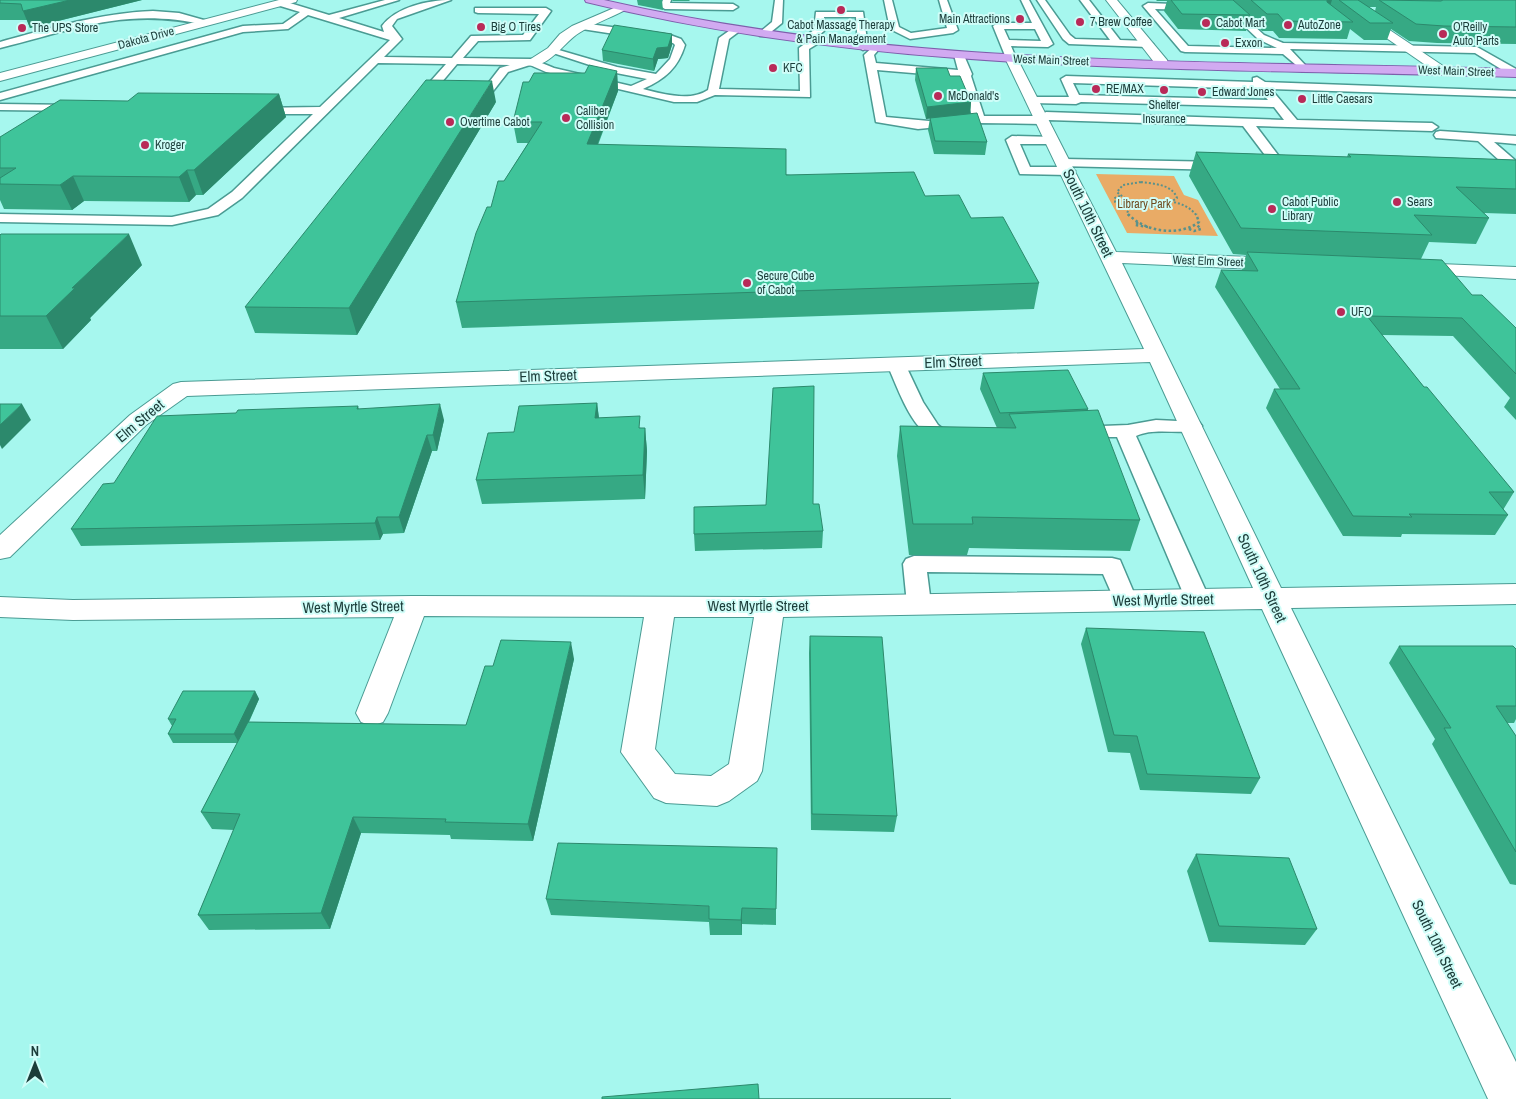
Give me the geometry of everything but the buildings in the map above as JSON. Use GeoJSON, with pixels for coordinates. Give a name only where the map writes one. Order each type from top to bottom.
{"type":"FeatureCollection","features":[{"type":"Feature","properties":{"kind":"main road","name":"West Main Street"},"geometry":{"type":"LineString","coordinates":[[590,0],[643,13],[736,30],[869,47],[959,55],[1008,51],[1162,63],[1515,72]]}},
{"type":"Feature","properties":{"kind":"street"},"geometry":{"type":"LineString","coordinates":[[1111,0],[1162,63]]}},
{"type":"Feature","properties":{"kind":"street"},"geometry":{"type":"LineString","coordinates":[[1332,0],[1355,12],[1442,70]]}},
{"type":"Feature","properties":{"kind":"street","name":"Dakota Drive"},"geometry":{"type":"LineString","coordinates":[[0,76],[286,1]]}},
{"type":"Feature","properties":{"kind":"street"},"geometry":{"type":"LineString","coordinates":[[532,62],[552,52],[564,37],[620,8]]}},
{"type":"Feature","properties":{"kind":"street","name":"South 10th Street"},"geometry":{"type":"LineString","coordinates":[[1008,51],[1158,355],[1271,597],[1511,1099]]}},
{"type":"Feature","properties":{"kind":"street","name":"West Elm Street"},"geometry":{"type":"LineString","coordinates":[[1109,257],[1300,265]]}},
{"type":"Feature","properties":{"kind":"street"},"geometry":{"type":"LineString","coordinates":[[1398,268],[1516,273]]}},
{"type":"Feature","properties":{"kind":"street","name":"Elm Street"},"geometry":{"type":"LineString","coordinates":[[0,550],[138,420],[181,389],[1158,355]]}},
{"type":"Feature","properties":{"kind":"street","name":"West Myrtle Street"},"geometry":{"type":"LineString","coordinates":[[0,607],[73,610],[413,606],[770,607],[1516,594]]}},
{"type":"Feature","properties":{"kind":"street"},"geometry":{"type":"LineString","coordinates":[[372,713],[413,606]]}},
{"type":"Feature","properties":{"kind":"street"},"geometry":{"type":"LineString","coordinates":[[661,606],[638,752],[666,788],[717,791],[745,771],[770,607]]}},
{"type":"Feature","properties":{"kind":"lane"},"geometry":{"type":"LineString","coordinates":[[328,18],[395,0]]}},
{"type":"Feature","properties":{"kind":"lane"},"geometry":{"type":"LineString","coordinates":[[398,39],[388,31],[388,26],[394,17],[447,0]]}},
{"type":"Feature","properties":{"kind":"lane"},"geometry":{"type":"LineString","coordinates":[[763,34],[777,22],[779,0]]}},
{"type":"Feature","properties":{"kind":"lane"},"geometry":{"type":"LineString","coordinates":[[888,0],[895,29],[910,36],[953,30],[943,0]]}},
{"type":"Feature","properties":{"kind":"lane"},"geometry":{"type":"LineString","coordinates":[[1025,0],[1039,26],[1048,44],[1008,51],[998,26],[1039,26]]}},
{"type":"Feature","properties":{"kind":"lane"},"geometry":{"type":"LineString","coordinates":[[1041,0],[1066,37],[1073,42],[1117,43],[1173,36],[1192,36]]}},
{"type":"Feature","properties":{"kind":"lane"},"geometry":{"type":"LineString","coordinates":[[1084,0],[1117,43]]}},
{"type":"Feature","properties":{"kind":"lane"},"geometry":{"type":"LineString","coordinates":[[1221,0],[1261,37],[1283,48],[1302,67]]}},
{"type":"Feature","properties":{"kind":"lane"},"geometry":{"type":"LineString","coordinates":[[286,1],[307,11],[398,39]]}},
{"type":"Feature","properties":{"kind":"lane"},"geometry":{"type":"LineString","coordinates":[[643,13],[666,3],[734,4],[731,18],[717,27]]}},
{"type":"Feature","properties":{"kind":"lane"},"geometry":{"type":"LineString","coordinates":[[1229,7],[1148,6],[1184,49],[1366,48],[1477,50],[1515,72]]}},
{"type":"Feature","properties":{"kind":"lane"},"geometry":{"type":"LineString","coordinates":[[478,10],[546,11],[538,35]]}},
{"type":"Feature","properties":{"kind":"lane"},"geometry":{"type":"LineString","coordinates":[[0,97],[242,29],[285,27],[307,11]]}},
{"type":"Feature","properties":{"kind":"lane"},"geometry":{"type":"LineString","coordinates":[[86,12],[164,13],[206,22]]}},
{"type":"Feature","properties":{"kind":"lane"},"geometry":{"type":"LineString","coordinates":[[1355,12],[1375,12]]}},
{"type":"Feature","properties":{"kind":"lane"},"geometry":{"type":"LineString","coordinates":[[0,44],[125,14]]}},
{"type":"Feature","properties":{"kind":"lane"},"geometry":{"type":"LineString","coordinates":[[713,92],[806,95],[804,48],[819,31],[819,14],[860,14],[869,47],[870,66],[880,119],[926,127],[979,119],[1050,135],[1232,166]]}},
{"type":"Feature","properties":{"kind":"lane"},"geometry":{"type":"LineString","coordinates":[[582,26],[670,38],[678,41],[680,45],[671,63],[659,78],[632,90]]}},
{"type":"Feature","properties":{"kind":"lane"},"geometry":{"type":"LineString","coordinates":[[376,60],[532,62],[550,70],[632,90],[674,99],[700,98],[710,96],[713,92],[724,38],[736,30]]}},
{"type":"Feature","properties":{"kind":"lane"},"geometry":{"type":"LineString","coordinates":[[532,62],[504,70],[486,93],[422,94],[456,61],[475,38],[526,38],[538,35],[564,37]]}},
{"type":"Feature","properties":{"kind":"lane"},"geometry":{"type":"LineString","coordinates":[[909,51],[910,36]]}},
{"type":"Feature","properties":{"kind":"lane"},"geometry":{"type":"LineString","coordinates":[[1350,36],[1366,48]]}},
{"type":"Feature","properties":{"kind":"lane"},"geometry":{"type":"LineString","coordinates":[[1241,37],[1261,37]]}},
{"type":"Feature","properties":{"kind":"lane"},"geometry":{"type":"LineString","coordinates":[[0,218],[172,221],[213,212],[237,195],[398,39]]}},
{"type":"Feature","properties":{"kind":"lane"},"geometry":{"type":"LineString","coordinates":[[552,52],[615,70],[659,78]]}},
{"type":"Feature","properties":{"kind":"lane"},"geometry":{"type":"LineString","coordinates":[[735,92],[791,89],[794,87],[794,68],[804,54]]}},
{"type":"Feature","properties":{"kind":"lane"},"geometry":{"type":"LineString","coordinates":[[959,55],[967,74],[979,119]]}},
{"type":"Feature","properties":{"kind":"lane"},"geometry":{"type":"LineString","coordinates":[[1245,65],[1294,124]]}},
{"type":"Feature","properties":{"kind":"lane"},"geometry":{"type":"LineString","coordinates":[[870,66],[967,74]]}},
{"type":"Feature","properties":{"kind":"lane"},"geometry":{"type":"LineString","coordinates":[[1368,68],[1390,90]]}},
{"type":"Feature","properties":{"kind":"lane"},"geometry":{"type":"LineString","coordinates":[[1050,135],[1076,101],[1066,79],[1516,94]]}},
{"type":"Feature","properties":{"kind":"lane"},"geometry":{"type":"LineString","coordinates":[[1074,98],[1277,104]]}},
{"type":"Feature","properties":{"kind":"lane"},"geometry":{"type":"LineString","coordinates":[[0,107],[84,108],[64,118]]}},
{"type":"Feature","properties":{"kind":"lane"},"geometry":{"type":"LineString","coordinates":[[241,110],[323,111]]}},
{"type":"Feature","properties":{"kind":"lane"},"geometry":{"type":"LineString","coordinates":[[1050,135],[1246,122],[1436,131],[1482,139],[1516,140]]}},
{"type":"Feature","properties":{"kind":"lane"},"geometry":{"type":"LineString","coordinates":[[1246,122],[1281,168],[1252,167]]}},
{"type":"Feature","properties":{"kind":"lane"},"geometry":{"type":"LineString","coordinates":[[1482,139],[1516,168]]}},
{"type":"Feature","properties":{"kind":"lane"},"geometry":{"type":"LineString","coordinates":[[896,364],[918,409],[939,436],[948,438],[976,437]]}},
{"type":"Feature","properties":{"kind":"lane"},"geometry":{"type":"LineString","coordinates":[[1062,434],[1128,431],[1144,427],[1192,426]]}},
{"type":"Feature","properties":{"kind":"lane"},"geometry":{"type":"LineString","coordinates":[[1128,431],[1126,435],[1198,600]]}},
{"type":"Feature","properties":{"kind":"lane"},"geometry":{"type":"LineString","coordinates":[[919,604],[914,564],[1112,566],[1125,600]]}},
{"type":"Feature","properties":{"kind":"path"},"geometry":{"type":"LineString","coordinates":[[1148,182],[1172,190],[1177,196],[1172,202],[1154,205],[1135,203],[1120,196],[1117,189],[1123,184],[1148,182]]}},
{"type":"Feature","properties":{"kind":"path"},"geometry":{"type":"LineString","coordinates":[[1120,196],[1114,198],[1115,202],[1127,209],[1129,216],[1138,222],[1135,224],[1137,226],[1149,226],[1166,230],[1188,228],[1196,225],[1200,219],[1196,212],[1172,202],[1152,200],[1135,203],[1127,209]]}},
{"type":"Feature","properties":{"kind":"path"},"geometry":{"type":"LineString","coordinates":[[1188,228],[1194,231],[1201,229],[1196,225]]}},
{"type":"Feature","properties":{"kind":"green space","name":"Library Park"},"geometry":{"type":"Polygon","coordinates":[[[1096,174],[1174,176],[1184,195],[1198,200],[1218,236],[1127,233],[1096,174]]]}},
{"type":"Feature","properties":{"kind":"place","name":"Cabot Massage Therapy & Pain Management"},"geometry":{"type":"Point","coordinates":[841,10]}},
{"type":"Feature","properties":{"kind":"place","name":"Main Attractions"},"geometry":{"type":"Point","coordinates":[1020,19]}},
{"type":"Feature","properties":{"kind":"place","name":"7 Brew Coffee"},"geometry":{"type":"Point","coordinates":[1080,22]}},
{"type":"Feature","properties":{"kind":"place","name":"Cabot Mart"},"geometry":{"type":"Point","coordinates":[1206,23]}},
{"type":"Feature","properties":{"kind":"place","name":"AutoZone"},"geometry":{"type":"Point","coordinates":[1288,25]}},
{"type":"Feature","properties":{"kind":"place","name":"Big O Tires"},"geometry":{"type":"Point","coordinates":[481,27]}},
{"type":"Feature","properties":{"kind":"place","name":"The UPS Store"},"geometry":{"type":"Point","coordinates":[22,28]}},
{"type":"Feature","properties":{"kind":"place","name":"O'Reilly Auto Parts"},"geometry":{"type":"Point","coordinates":[1443,34]}},
{"type":"Feature","properties":{"kind":"place","name":"Exxon"},"geometry":{"type":"Point","coordinates":[1225,43]}},
{"type":"Feature","properties":{"kind":"place","name":"KFC"},"geometry":{"type":"Point","coordinates":[773,68]}},
{"type":"Feature","properties":{"kind":"place","name":"RE/MAX"},"geometry":{"type":"Point","coordinates":[1096,89]}},
{"type":"Feature","properties":{"kind":"place","name":"Shelter Insurance"},"geometry":{"type":"Point","coordinates":[1164,90]}},
{"type":"Feature","properties":{"kind":"place","name":"Edward Jones"},"geometry":{"type":"Point","coordinates":[1202,92]}},
{"type":"Feature","properties":{"kind":"place","name":"McDonald's"},"geometry":{"type":"Point","coordinates":[938,96]}},
{"type":"Feature","properties":{"kind":"place","name":"Little Caesars"},"geometry":{"type":"Point","coordinates":[1302,99]}},
{"type":"Feature","properties":{"kind":"place","name":"Caliber Collision"},"geometry":{"type":"Point","coordinates":[566,118]}},
{"type":"Feature","properties":{"kind":"place","name":"Overtime Cabot"},"geometry":{"type":"Point","coordinates":[450,122]}},
{"type":"Feature","properties":{"kind":"place","name":"Kroger"},"geometry":{"type":"Point","coordinates":[145,145]}},
{"type":"Feature","properties":{"kind":"place","name":"Sears"},"geometry":{"type":"Point","coordinates":[1397,202]}},
{"type":"Feature","properties":{"kind":"place","name":"Cabot Public Library"},"geometry":{"type":"Point","coordinates":[1272,209]}},
{"type":"Feature","properties":{"kind":"place","name":"Secure Cube of Cabot"},"geometry":{"type":"Point","coordinates":[747,283]}},
{"type":"Feature","properties":{"kind":"place","name":"UFO"},"geometry":{"type":"Point","coordinates":[1341,312]}}]}
